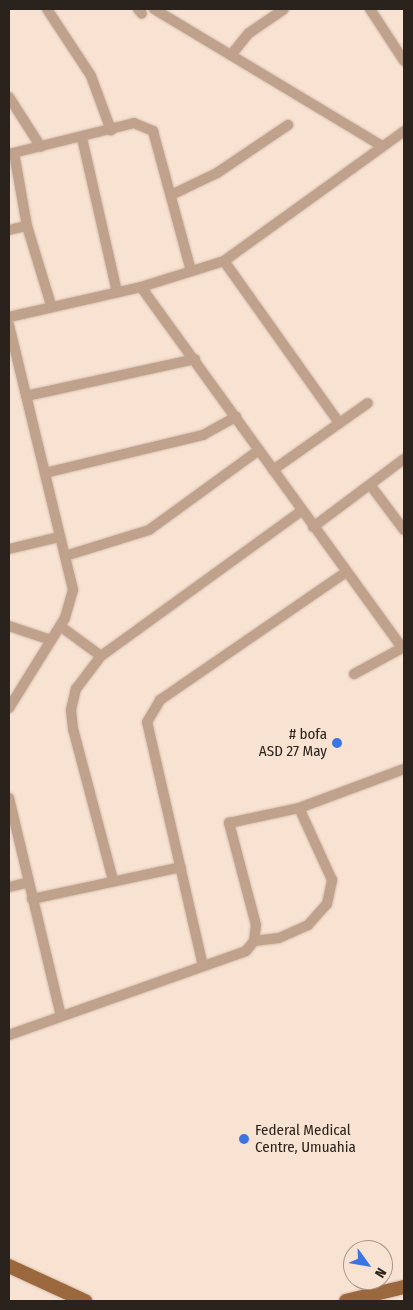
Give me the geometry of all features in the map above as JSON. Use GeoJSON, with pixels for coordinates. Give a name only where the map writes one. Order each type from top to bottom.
{"type":"FeatureCollection","features":[{"type":"Feature","properties":{"kind":"main road"},"geometry":{"type":"LineString","coordinates":[[9,1266],[85,1301]]}},
{"type":"Feature","properties":{"kind":"main road"},"geometry":{"type":"LineString","coordinates":[[346,1301],[404,1287]]}},
{"type":"Feature","properties":{"kind":"street"},"geometry":{"type":"LineString","coordinates":[[47,9],[95,84],[111,130]]}},
{"type":"Feature","properties":{"kind":"street"},"geometry":{"type":"LineString","coordinates":[[154,9],[382,146]]}},
{"type":"Feature","properties":{"kind":"street"},"geometry":{"type":"LineString","coordinates":[[231,55],[250,34],[284,9]]}},
{"type":"Feature","properties":{"kind":"street"},"geometry":{"type":"LineString","coordinates":[[370,9],[404,61]]}},
{"type":"Feature","properties":{"kind":"street"},"geometry":{"type":"LineString","coordinates":[[9,97],[41,147]]}},
{"type":"Feature","properties":{"kind":"street"},"geometry":{"type":"LineString","coordinates":[[51,305],[27,226],[11,154],[82,138],[134,123],[153,131],[191,271]]}},
{"type":"Feature","properties":{"kind":"street"},"geometry":{"type":"LineString","coordinates":[[171,196],[216,174],[288,125]]}},
{"type":"Feature","properties":{"kind":"street"},"geometry":{"type":"LineString","coordinates":[[9,317],[51,305],[142,287],[224,261],[404,131]]}},
{"type":"Feature","properties":{"kind":"street"},"geometry":{"type":"LineString","coordinates":[[82,138],[117,292]]}},
{"type":"Feature","properties":{"kind":"street"},"geometry":{"type":"LineString","coordinates":[[9,230],[27,226]]}},
{"type":"Feature","properties":{"kind":"street"},"geometry":{"type":"LineString","coordinates":[[224,261],[339,423]]}},
{"type":"Feature","properties":{"kind":"street"},"geometry":{"type":"LineString","coordinates":[[142,287],[195,359],[301,511],[403,648],[354,674]]}},
{"type":"Feature","properties":{"kind":"street"},"geometry":{"type":"LineString","coordinates":[[9,325],[73,590],[60,626],[9,708]]}},
{"type":"Feature","properties":{"kind":"street"},"geometry":{"type":"LineString","coordinates":[[26,396],[195,359]]}},
{"type":"Feature","properties":{"kind":"street"},"geometry":{"type":"LineString","coordinates":[[273,470],[368,404]]}},
{"type":"Feature","properties":{"kind":"street"},"geometry":{"type":"LineString","coordinates":[[45,473],[203,435],[236,417]]}},
{"type":"Feature","properties":{"kind":"street"},"geometry":{"type":"LineString","coordinates":[[65,556],[149,530],[259,450]]}},
{"type":"Feature","properties":{"kind":"street"},"geometry":{"type":"LineString","coordinates":[[313,527],[371,486],[404,458]]}},
{"type":"Feature","properties":{"kind":"street"},"geometry":{"type":"LineString","coordinates":[[371,486],[404,530]]}},
{"type":"Feature","properties":{"kind":"street"},"geometry":{"type":"LineString","coordinates":[[113,880],[71,710],[76,689],[101,656],[301,511]]}},
{"type":"Feature","properties":{"kind":"street"},"geometry":{"type":"LineString","coordinates":[[9,549],[60,538]]}},
{"type":"Feature","properties":{"kind":"street"},"geometry":{"type":"LineString","coordinates":[[204,966],[146,731],[152,710],[346,572]]}},
{"type":"Feature","properties":{"kind":"street"},"geometry":{"type":"LineString","coordinates":[[9,626],[52,640]]}},
{"type":"Feature","properties":{"kind":"street"},"geometry":{"type":"LineString","coordinates":[[60,626],[101,656]]}},
{"type":"Feature","properties":{"kind":"street"},"geometry":{"type":"LineString","coordinates":[[9,1036],[246,951],[254,941],[256,925],[228,828],[232,820],[299,808],[404,769]]}},
{"type":"Feature","properties":{"kind":"street"},"geometry":{"type":"LineString","coordinates":[[9,798],[10,813],[61,1016]]}},
{"type":"Feature","properties":{"kind":"street"},"geometry":{"type":"LineString","coordinates":[[254,941],[279,938],[308,925],[326,904],[332,880],[299,808]]}},
{"type":"Feature","properties":{"kind":"street"},"geometry":{"type":"LineString","coordinates":[[32,899],[113,880],[181,867]]}},
{"type":"Feature","properties":{"kind":"street"},"geometry":{"type":"LineString","coordinates":[[9,887],[27,883]]}},
{"type":"Feature","properties":{"kind":"place","name":"# bofa ASD 27 May"},"geometry":{"type":"Point","coordinates":[337,743]}},
{"type":"Feature","properties":{"kind":"place","name":"Federal Medical Centre, Umuahia"},"geometry":{"type":"Point","coordinates":[244,1139]}}]}
